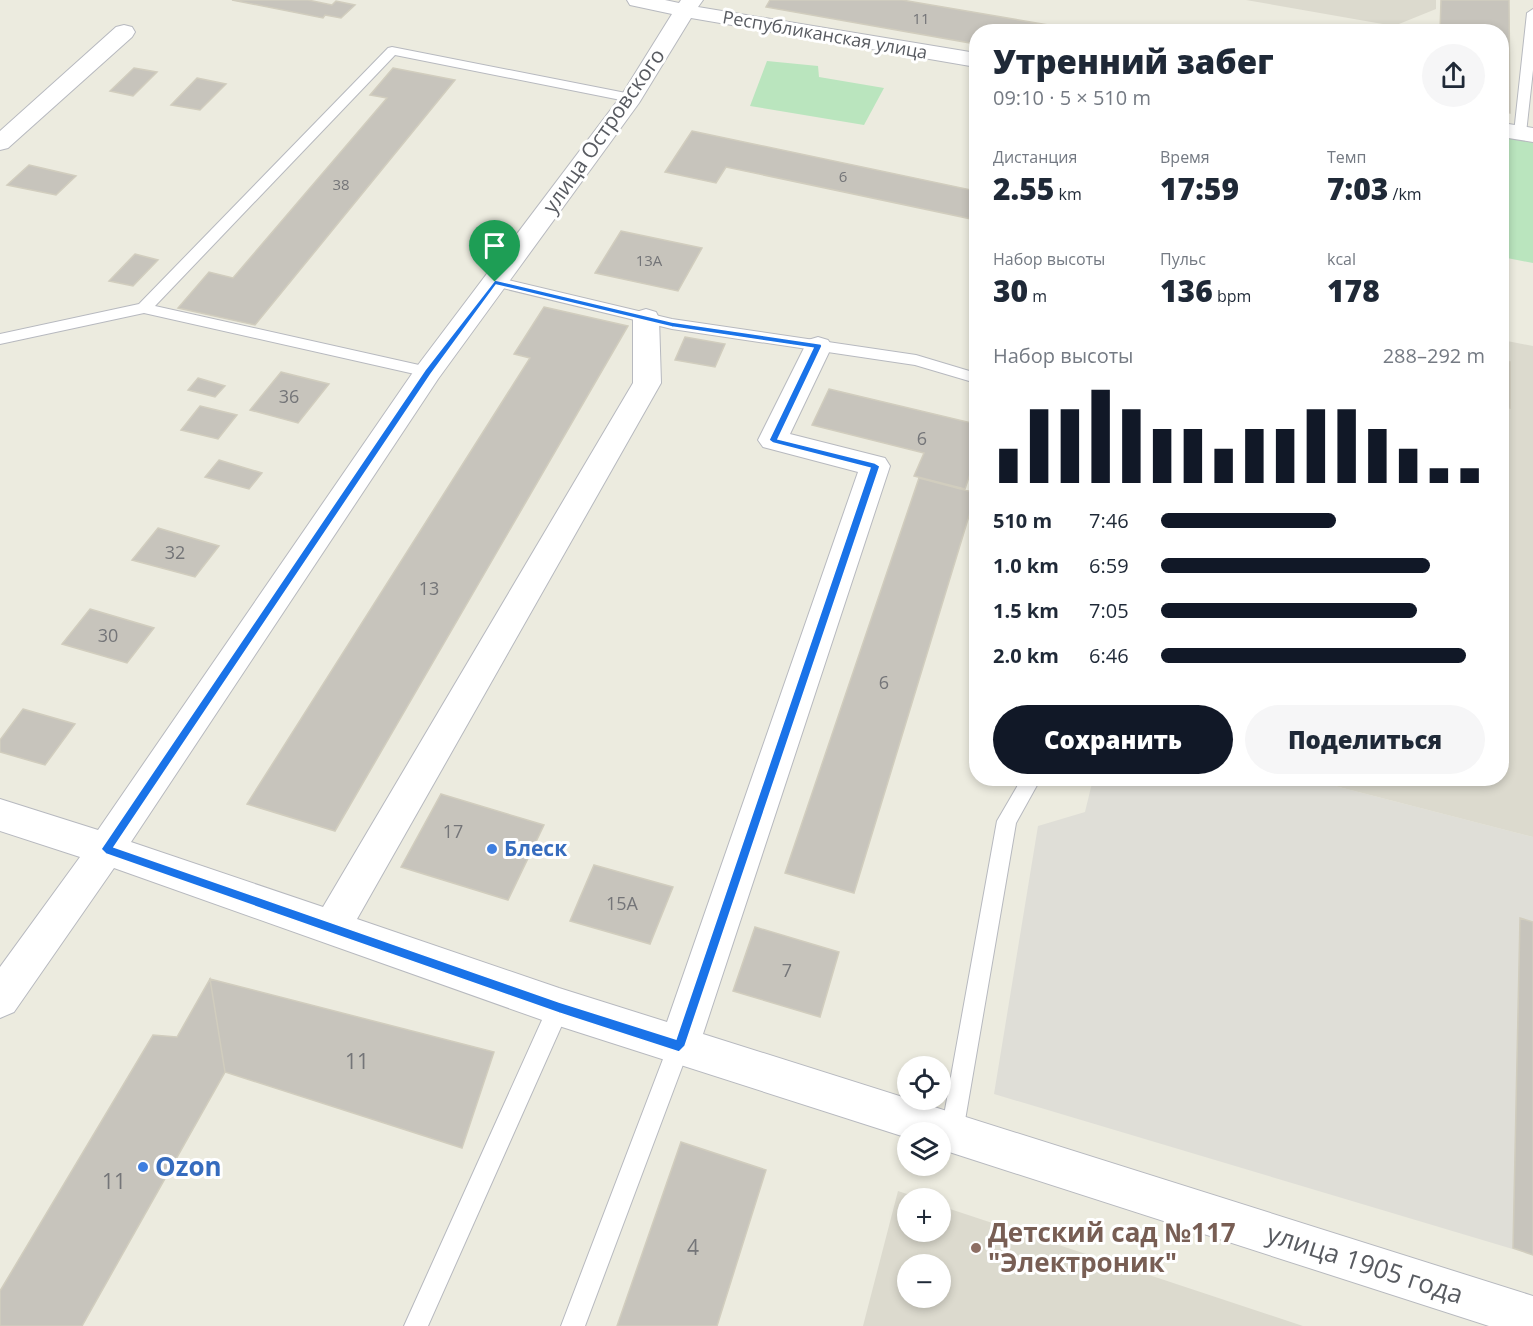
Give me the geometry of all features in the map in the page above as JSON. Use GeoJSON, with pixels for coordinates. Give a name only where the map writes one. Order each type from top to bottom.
{"type":"FeatureCollection","features":[{"type":"Feature","properties":{"kind":"street","name":"Республиканская улица"},"geometry":{"type":"LineString","coordinates":[[638,0],[689,5],[969,59]]}},
{"type":"Feature","properties":{"kind":"street","name":"улица Островского"},"geometry":{"type":"LineString","coordinates":[[0,999],[106,849],[428,372],[631,98],[689,5]]}},
{"type":"Feature","properties":{"kind":"street"},"geometry":{"type":"LineString","coordinates":[[0,143],[124,32]]}},
{"type":"Feature","properties":{"kind":"street"},"geometry":{"type":"LineString","coordinates":[[331,928],[647,383],[646,318]]}},
{"type":"Feature","properties":{"kind":"street"},"geometry":{"type":"LineString","coordinates":[[679,1046],[875,466],[773,440],[818,346]]}},
{"type":"Feature","properties":{"kind":"street","name":"улица 1905 года"},"geometry":{"type":"LineString","coordinates":[[0,815],[106,849],[559,1007],[919,1122]]}},
{"type":"Feature","properties":{"kind":"street","name":"улица 1905 года"},"geometry":{"type":"LineString","coordinates":[[951,1132],[1533,1318]]}},
{"type":"Feature","properties":{"kind":"lane"},"geometry":{"type":"LineString","coordinates":[[1518,133],[1533,13]]}},
{"type":"Feature","properties":{"kind":"lane"},"geometry":{"type":"LineString","coordinates":[[144,308],[392,51],[631,98]]}},
{"type":"Feature","properties":{"kind":"lane"},"geometry":{"type":"LineString","coordinates":[[495,282],[672,324],[916,360],[969,376]]}},
{"type":"Feature","properties":{"kind":"lane"},"geometry":{"type":"LineString","coordinates":[[0,339],[144,308],[428,372]]}},
{"type":"Feature","properties":{"kind":"lane"},"geometry":{"type":"LineString","coordinates":[[951,1132],[1007,821],[1027,786]]}},
{"type":"Feature","properties":{"kind":"lane"},"geometry":{"type":"LineString","coordinates":[[416,1326],[559,1007]]}},
{"type":"Feature","properties":{"kind":"lane"},"geometry":{"type":"LineString","coordinates":[[573,1326],[679,1046]]}},
{"type":"Feature","properties":{"kind":"shaded area"},"geometry":{"type":"Polygon","coordinates":[[[1246,0],[1436,0],[1436,9],[1399,24],[1383,24],[1246,0]]]}},
{"type":"Feature","properties":{"kind":"shaded area"},"geometry":{"type":"Polygon","coordinates":[[[1509,341],[1533,346],[1533,837],[1335,786],[1509,786],[1509,341]]]}},
{"type":"Feature","properties":{"kind":"shaded area"},"geometry":{"type":"Polygon","coordinates":[[[1091,786],[1335,786],[1533,837],[1533,1255],[994,1094],[1038,826],[1085,812],[1091,786]]]}},
{"type":"Feature","properties":{"kind":"shaded area","name":"Детский сад №117 \"Электроник\""},"geometry":{"type":"Polygon","coordinates":[[[897,1195],[897,1242],[951,1242],[951,1209],[1303,1326],[863,1326],[897,1195]]]}},
{"type":"Feature","properties":{"kind":"green space"},"geometry":{"type":"Polygon","coordinates":[[[767,61],[818,66],[819,77],[884,88],[864,125],[750,106],[767,61]]]}},
{"type":"Feature","properties":{"kind":"green space"},"geometry":{"type":"Polygon","coordinates":[[[1509,138],[1533,142],[1533,263],[1509,258],[1509,138]]]}},
{"type":"Feature","properties":{"kind":"building"},"geometry":{"type":"Polygon","coordinates":[[[232,0],[308,0],[332,5],[336,1],[355,5],[341,18],[325,15],[323,18],[232,0]]]}},
{"type":"Feature","properties":{"kind":"building"},"geometry":{"type":"Polygon","coordinates":[[[770,0],[902,0],[1043,24],[969,24],[969,43],[766,7],[770,0]]]}},
{"type":"Feature","properties":{"kind":"building"},"geometry":{"type":"Polygon","coordinates":[[[1441,0],[1509,0],[1510,113],[1509,24],[1440,24],[1441,0]]]}},
{"type":"Feature","properties":{"kind":"building"},"geometry":{"type":"Polygon","coordinates":[[[134,68],[157,72],[133,96],[110,91],[134,68]]]}},
{"type":"Feature","properties":{"kind":"building"},"geometry":{"type":"Polygon","coordinates":[[[393,68],[455,80],[255,325],[178,308],[209,272],[233,278],[387,98],[370,95],[393,68]]]}},
{"type":"Feature","properties":{"kind":"building"},"geometry":{"type":"Polygon","coordinates":[[[197,78],[226,84],[200,110],[171,105],[197,78]]]}},
{"type":"Feature","properties":{"kind":"building"},"geometry":{"type":"Polygon","coordinates":[[[692,131],[969,190],[969,219],[726,167],[716,183],[665,172],[692,131]]]}},
{"type":"Feature","properties":{"kind":"building"},"geometry":{"type":"Polygon","coordinates":[[[29,165],[76,176],[56,195],[7,185],[29,165]]]}},
{"type":"Feature","properties":{"kind":"building"},"geometry":{"type":"Polygon","coordinates":[[[621,231],[702,248],[678,291],[595,273],[621,231]]]}},
{"type":"Feature","properties":{"kind":"building"},"geometry":{"type":"Polygon","coordinates":[[[135,254],[158,260],[133,286],[109,281],[135,254]]]}},
{"type":"Feature","properties":{"kind":"building"},"geometry":{"type":"Polygon","coordinates":[[[544,307],[628,326],[335,831],[247,804],[530,358],[514,354],[544,307]]]}},
{"type":"Feature","properties":{"kind":"building"},"geometry":{"type":"Polygon","coordinates":[[[685,337],[725,344],[715,367],[675,360],[685,337]]]}},
{"type":"Feature","properties":{"kind":"building"},"geometry":{"type":"Polygon","coordinates":[[[1509,362],[1510,362],[1509,408],[1509,362]]]}},
{"type":"Feature","properties":{"kind":"building"},"geometry":{"type":"Polygon","coordinates":[[[281,372],[329,384],[298,423],[250,410],[281,372]]]}},
{"type":"Feature","properties":{"kind":"building"},"geometry":{"type":"Polygon","coordinates":[[[198,378],[225,386],[215,397],[188,390],[198,378]]]}},
{"type":"Feature","properties":{"kind":"building"},"geometry":{"type":"Polygon","coordinates":[[[829,389],[969,422],[969,477],[965,489],[914,476],[924,453],[812,425],[829,389]]]}},
{"type":"Feature","properties":{"kind":"building"},"geometry":{"type":"Polygon","coordinates":[[[200,406],[237,415],[218,439],[181,430],[200,406]]]}},
{"type":"Feature","properties":{"kind":"building"},"geometry":{"type":"Polygon","coordinates":[[[219,460],[262,473],[249,489],[205,477],[219,460]]]}},
{"type":"Feature","properties":{"kind":"building"},"geometry":{"type":"Polygon","coordinates":[[[919,478],[969,491],[969,516],[854,893],[785,873],[919,478]]]}},
{"type":"Feature","properties":{"kind":"building"},"geometry":{"type":"Polygon","coordinates":[[[158,528],[219,546],[195,577],[132,560],[158,528]]]}},
{"type":"Feature","properties":{"kind":"building"},"geometry":{"type":"Polygon","coordinates":[[[90,609],[154,628],[127,663],[62,644],[90,609]]]}},
{"type":"Feature","properties":{"kind":"building"},"geometry":{"type":"Polygon","coordinates":[[[23,709],[75,724],[45,765],[0,752],[0,740],[23,709]]]}},
{"type":"Feature","properties":{"kind":"building"},"geometry":{"type":"Polygon","coordinates":[[[441,794],[544,825],[508,900],[401,867],[441,794]]]}},
{"type":"Feature","properties":{"kind":"building"},"geometry":{"type":"Polygon","coordinates":[[[594,865],[673,887],[650,944],[570,921],[594,865]]]}},
{"type":"Feature","properties":{"kind":"building"},"geometry":{"type":"Polygon","coordinates":[[[1520,918],[1533,922],[1533,1255],[1513,1248],[1520,918]]]}},
{"type":"Feature","properties":{"kind":"building"},"geometry":{"type":"Polygon","coordinates":[[[755,927],[839,952],[820,1017],[733,991],[755,927]]]}},
{"type":"Feature","properties":{"kind":"building"},"geometry":{"type":"Polygon","coordinates":[[[210,979],[494,1052],[462,1148],[225,1072],[210,979]]]}},
{"type":"Feature","properties":{"kind":"building"},"geometry":{"type":"Polygon","coordinates":[[[210,979],[225,1072],[82,1326],[0,1326],[0,1291],[153,1035],[177,1037],[210,979]]]}},
{"type":"Feature","properties":{"kind":"building"},"geometry":{"type":"Polygon","coordinates":[[[681,1142],[766,1170],[717,1326],[617,1326],[681,1142]]]}},
{"type":"Feature","properties":{"kind":"place","name":"Блеск"},"geometry":{"type":"Point","coordinates":[492,849]}},
{"type":"Feature","properties":{"kind":"place","name":"Ozon"},"geometry":{"type":"Point","coordinates":[143,1167]}},
{"type":"Feature","properties":{"kind":"place","name":"Детский сад №117 \"Электроник\""},"geometry":{"type":"Point","coordinates":[976,1248]}},
{"type":"Feature","properties":{"kind":"route"},"geometry":{"type":"LineString","coordinates":[[495,282],[672,324],[818,346],[773,440],[875,466],[679,1046],[559,1007],[106,849],[428,372],[495,282]]}}]}
